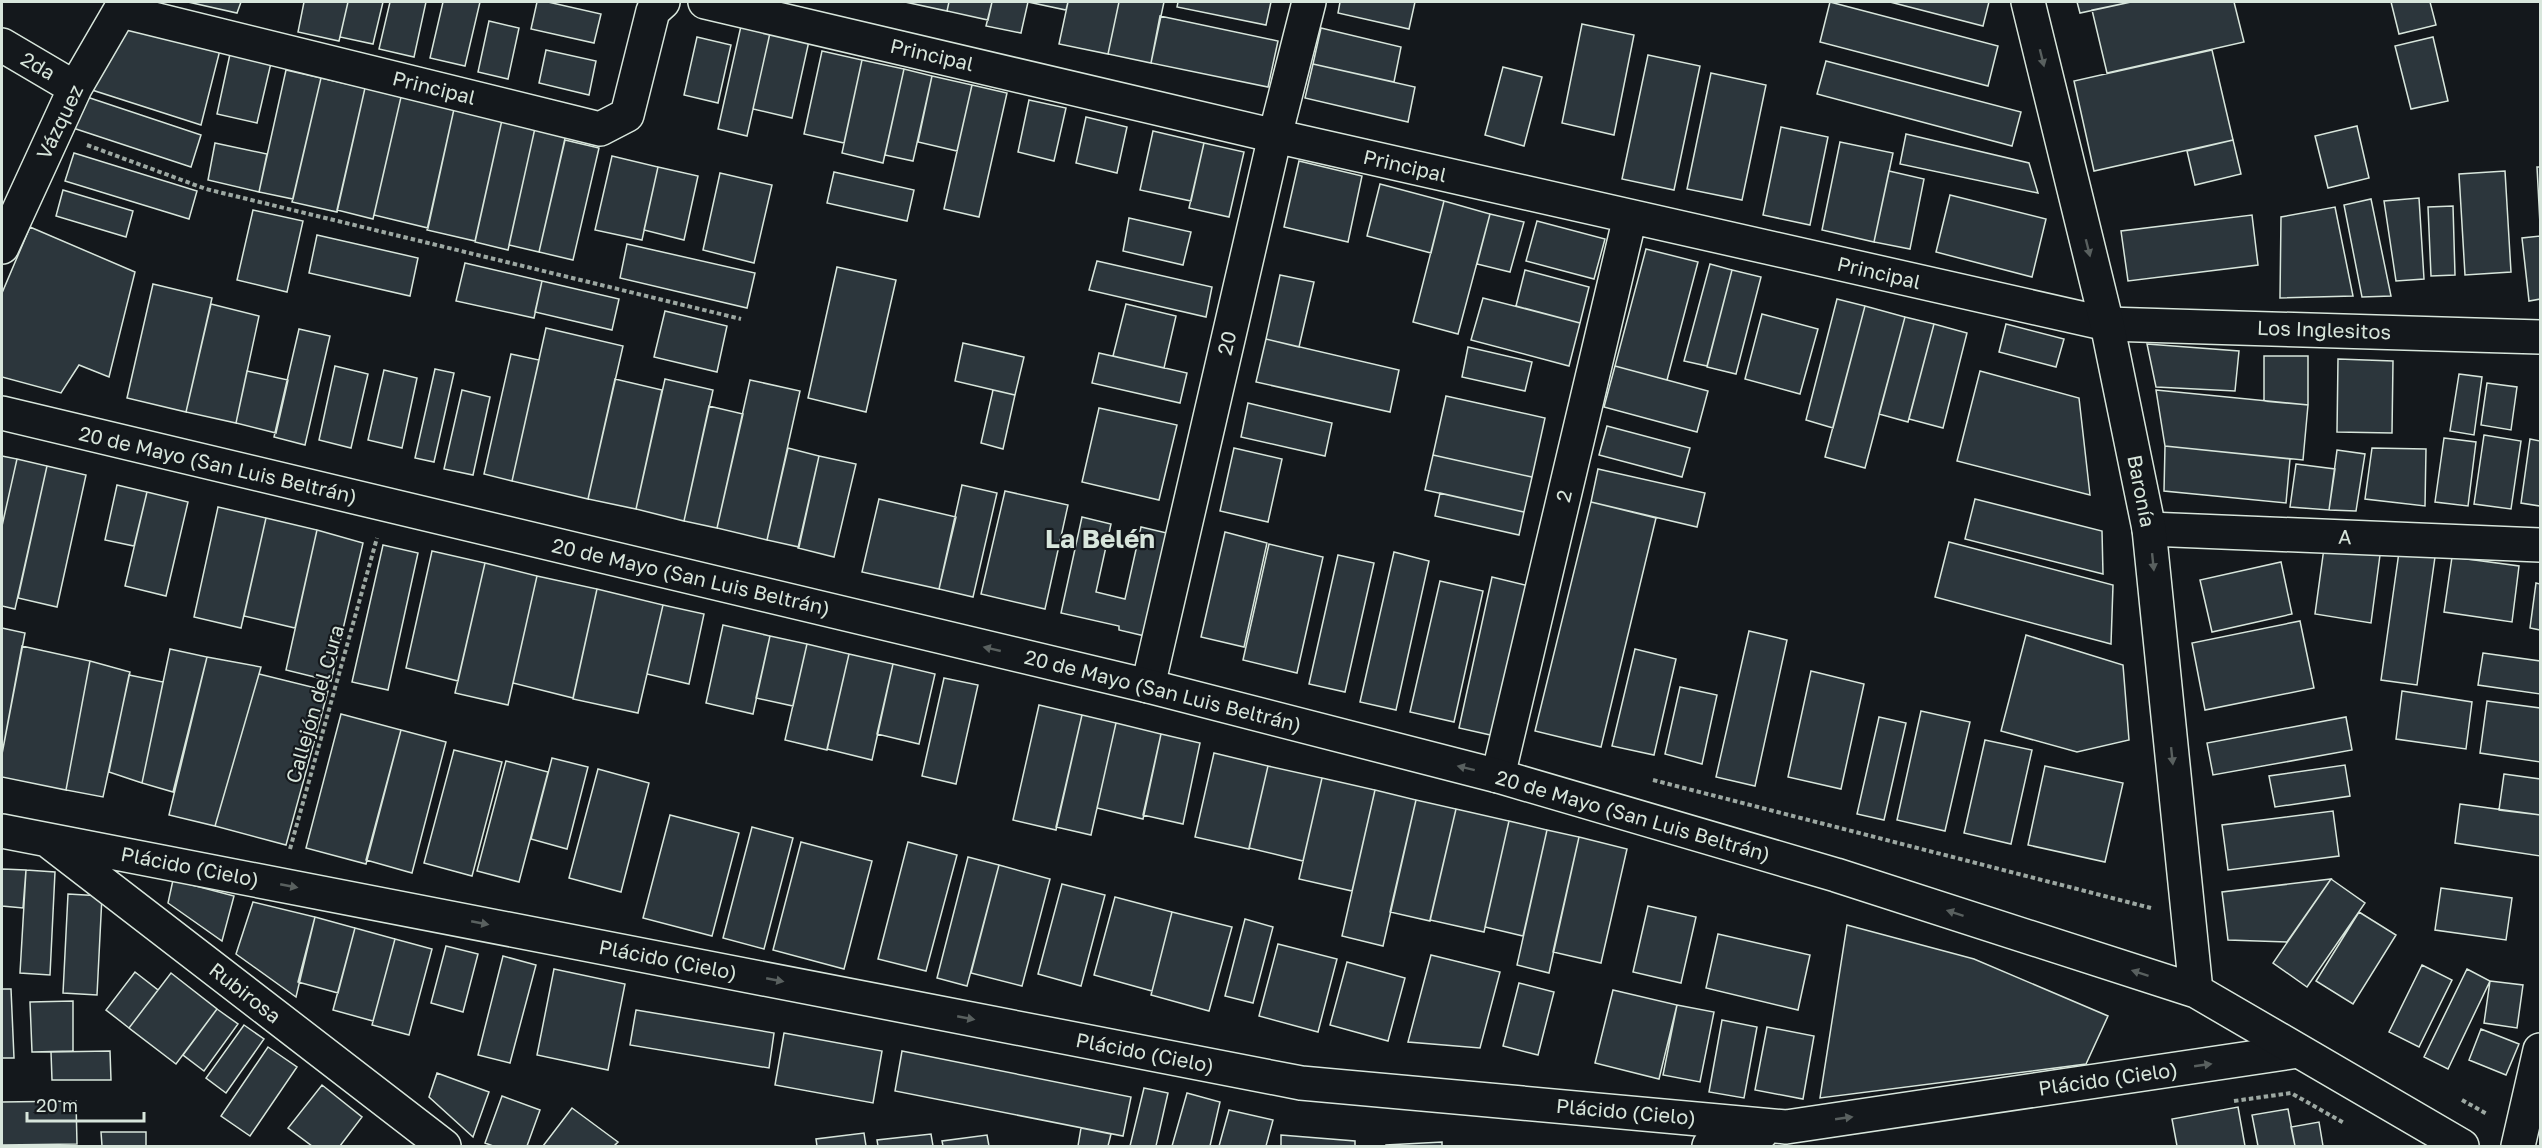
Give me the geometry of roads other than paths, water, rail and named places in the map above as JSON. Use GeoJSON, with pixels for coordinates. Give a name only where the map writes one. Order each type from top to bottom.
{"type":"FeatureCollection","features":[{"type":"Feature","properties":{"kind":"street","name":"Principal"},"geometry":{"type":"LineString","coordinates":[[123,6],[600,129],[627,115],[653,11],[663,2]]}},
{"type":"Feature","properties":{"kind":"street","name":"Principal"},"geometry":{"type":"LineString","coordinates":[[705,2],[1275,136],[2107,324]]}},
{"type":"Feature","properties":{"kind":"street","name":"20"},"geometry":{"type":"LineString","coordinates":[[1148,686],[1275,136],[1309,2]]}},
{"type":"Feature","properties":{"kind":"street","name":"Baronía"},"geometry":{"type":"LineString","coordinates":[[2028,2],[2107,324],[2149,529],[2196,991]]}},
{"type":"Feature","properties":{"kind":"street","name":"Vázquez"},"geometry":{"type":"LineString","coordinates":[[2,247],[75,88],[123,6]]}},
{"type":"Feature","properties":{"kind":"street","name":"2da"},"geometry":{"type":"LineString","coordinates":[[2,45],[75,88]]}},
{"type":"Feature","properties":{"kind":"street","name":"2"},"geometry":{"type":"LineString","coordinates":[[1498,776],[1629,217]]}},
{"type":"Feature","properties":{"kind":"street","name":"Los Inglesitos"},"geometry":{"type":"LineString","coordinates":[[2107,324],[2541,338]]}},
{"type":"Feature","properties":{"kind":"street","name":"20 de Mayo (San Luis Beltrán)"},"geometry":{"type":"LineString","coordinates":[[2,413],[1148,686],[1498,776],[1836,875],[2196,991],[2462,1146]]}},
{"type":"Feature","properties":{"kind":"street","name":"A"},"geometry":{"type":"LineString","coordinates":[[2149,529],[2541,545]]}},
{"type":"Feature","properties":{"kind":"street","name":"Plácido (Cielo)"},"geometry":{"type":"LineString","coordinates":[[2,831],[1301,1083],[1787,1137],[2298,1051]]}},
{"type":"Feature","properties":{"kind":"street","name":"Rubirosa"},"geometry":{"type":"LineString","coordinates":[[46,840],[444,1146]]}},
{"type":"Feature","properties":{"kind":"street"},"geometry":{"type":"LineString","coordinates":[[2518,1146],[2541,1050]]}},
{"type":"Feature","properties":{"kind":"street"},"geometry":{"type":"LineString","coordinates":[[1709,1146],[1787,1137]]}},
{"type":"Feature","properties":{"kind":"district","name":"La Belén"},"geometry":{"type":"Point","coordinates":[1100,539]}}]}
